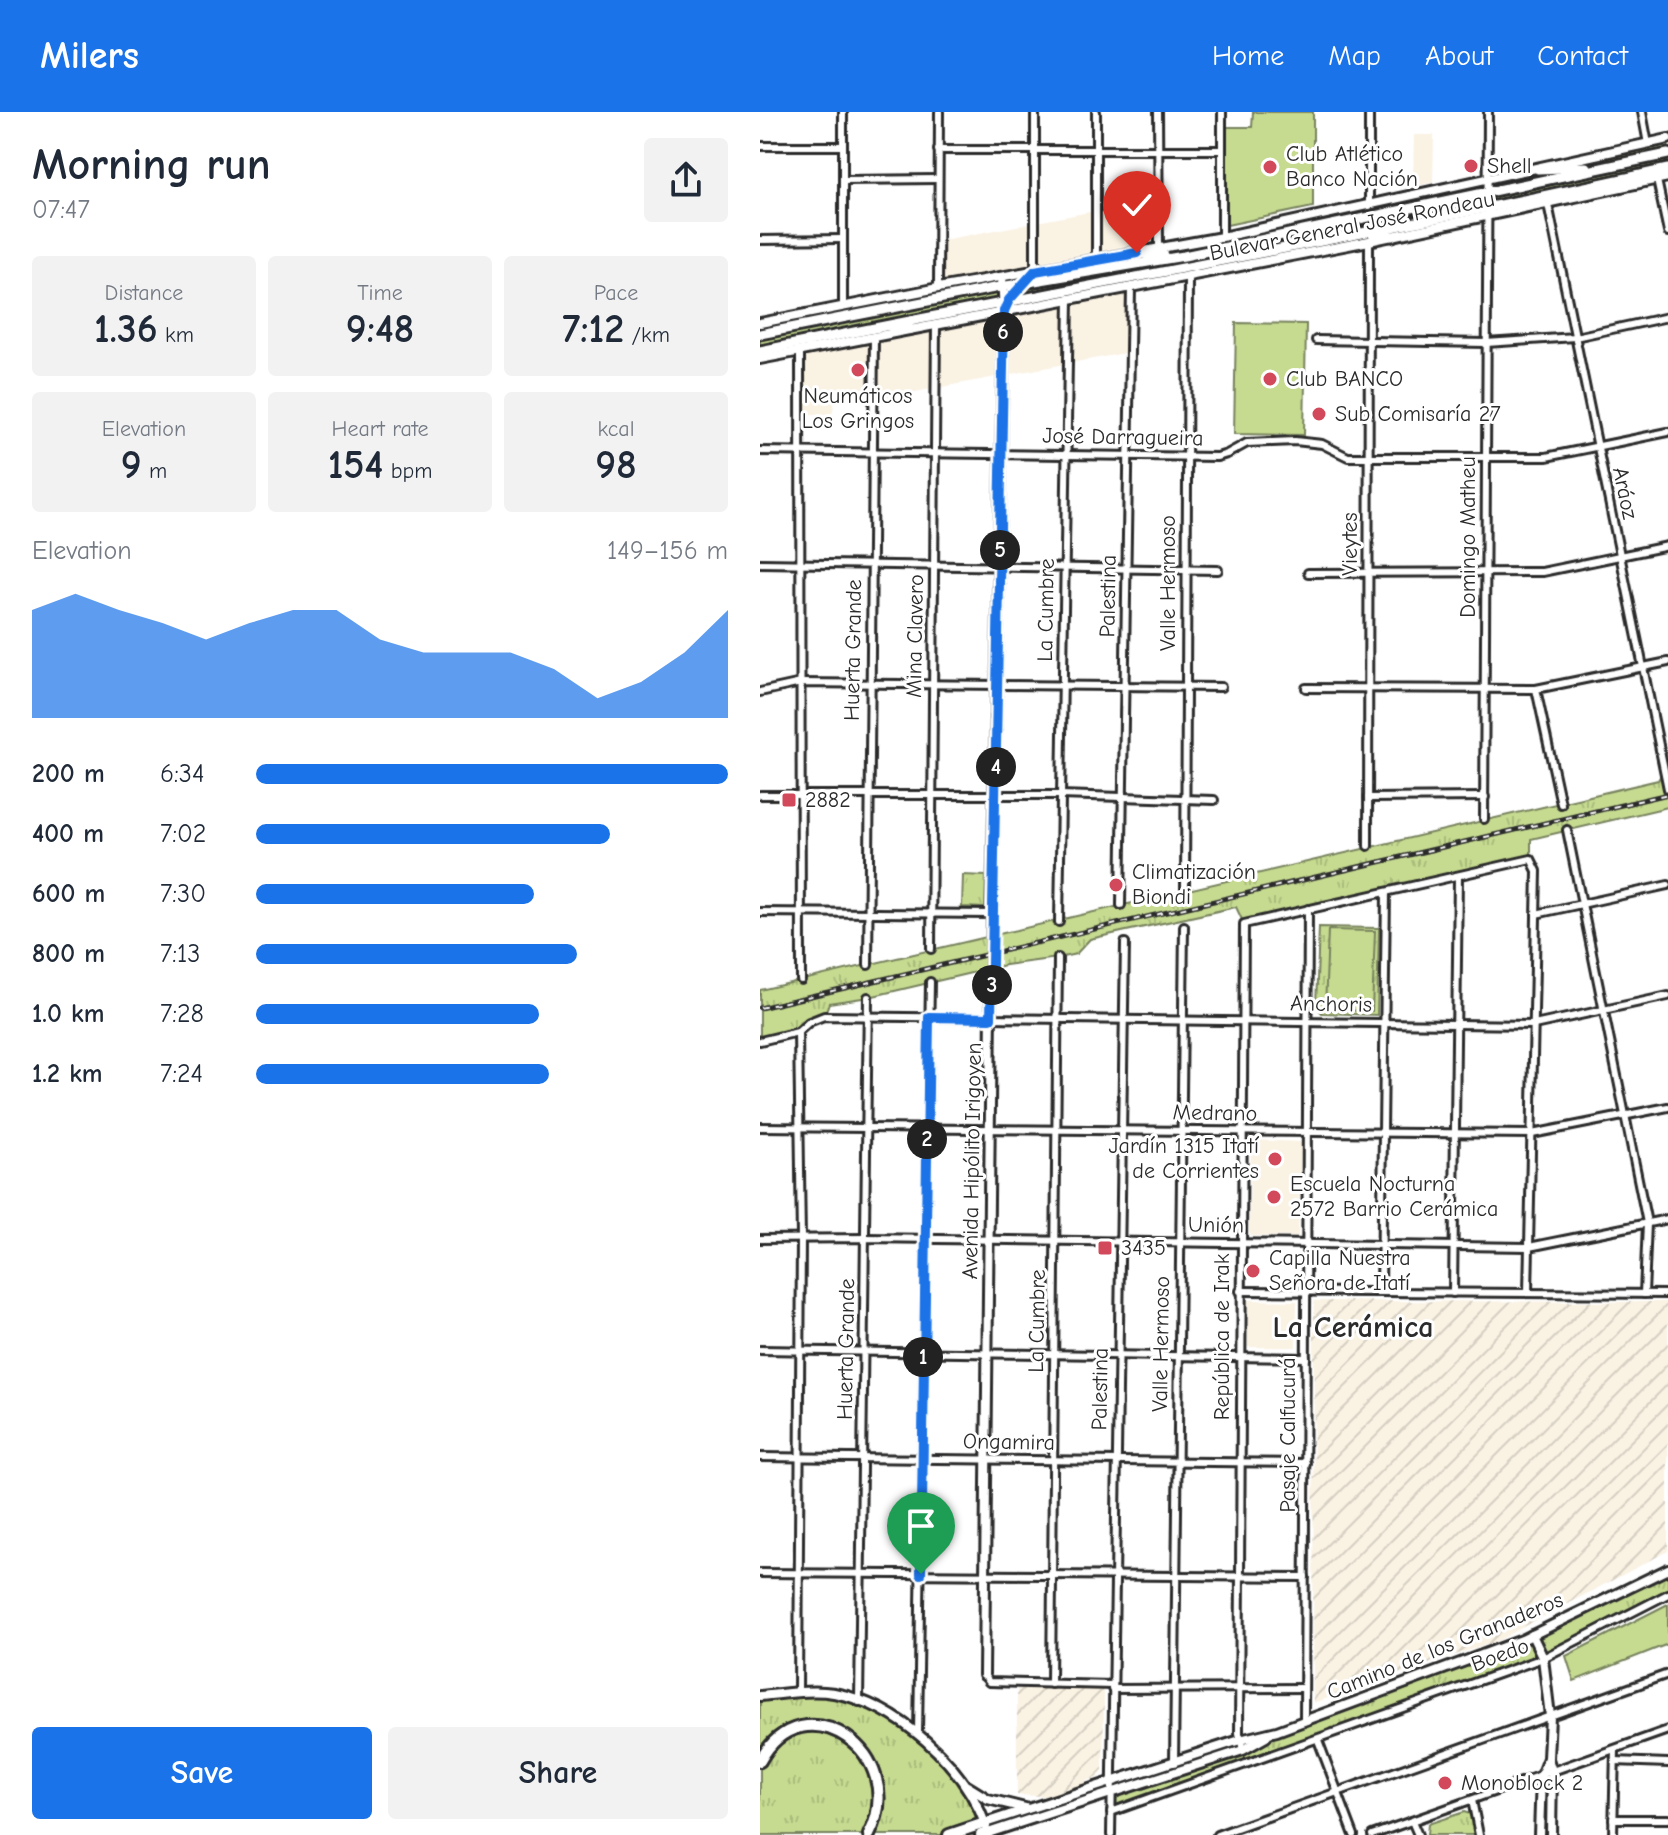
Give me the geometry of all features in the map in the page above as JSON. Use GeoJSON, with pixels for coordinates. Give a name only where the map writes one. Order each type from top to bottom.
{"type":"FeatureCollection","features":[{"type":"Feature","properties":{"kind":"highway"},"geometry":{"type":"LineString","coordinates":[[760,1761],[786,1733],[801,1728],[830,1729],[853,1740],[865,1752],[876,1779],[877,1812],[869,1835]]}},
{"type":"Feature","properties":{"kind":"highway"},"geometry":{"type":"LineString","coordinates":[[949,1835],[985,1831]]}},
{"type":"Feature","properties":{"kind":"main road","name":"Bulevar General José Rondeau"},"geometry":{"type":"LineString","coordinates":[[760,329],[843,306],[938,288],[1002,282],[1023,284],[1036,276],[1096,261],[1369,206],[1668,139]]}},
{"type":"Feature","properties":{"kind":"main road","name":"Bulevar General José Rondeau"},"geometry":{"type":"LineString","coordinates":[[760,329],[791,328],[1036,276],[1184,256],[1668,154]]}},
{"type":"Feature","properties":{"kind":"main road"},"geometry":{"type":"LineString","coordinates":[[1538,169],[1613,166]]}},
{"type":"Feature","properties":{"kind":"main road","name":"Bulevar General José Rondeau"},"geometry":{"type":"LineString","coordinates":[[1393,236],[1668,169]]}},
{"type":"Feature","properties":{"kind":"main road","name":"Bulevar General José Rondeau"},"geometry":{"type":"LineString","coordinates":[[760,351],[1548,204],[1668,177]]}},
{"type":"Feature","properties":{"kind":"main road"},"geometry":{"type":"LineString","coordinates":[[1365,237],[1393,236]]}},
{"type":"Feature","properties":{"kind":"main road","name":"Bulevar General José Rondeau"},"geometry":{"type":"LineString","coordinates":[[1042,298],[1069,298],[1131,288],[1365,237]]}},
{"type":"Feature","properties":{"kind":"main road"},"geometry":{"type":"LineString","coordinates":[[1137,253],[1184,256]]}},
{"type":"Feature","properties":{"kind":"main road"},"geometry":{"type":"LineString","coordinates":[[1036,276],[1042,298]]}},
{"type":"Feature","properties":{"kind":"main road","name":"Avenida Hipólito Irigoyen"},"geometry":{"type":"LineString","coordinates":[[984,1675],[992,914],[1006,304],[1002,282]]}},
{"type":"Feature","properties":{"kind":"main road"},"geometry":{"type":"LineString","coordinates":[[1006,304],[1023,284]]}},
{"type":"Feature","properties":{"kind":"main road","name":"Bulevar General José Rondeau"},"geometry":{"type":"LineString","coordinates":[[760,359],[936,324],[1006,304]]}},
{"type":"Feature","properties":{"kind":"main road"},"geometry":{"type":"LineString","coordinates":[[884,326],[910,329]]}},
{"type":"Feature","properties":{"kind":"main road","name":"Camino de los Granaderos"},"geometry":{"type":"LineString","coordinates":[[985,1831],[1030,1809],[1240,1740],[1277,1731],[1532,1635],[1668,1569]]}},
{"type":"Feature","properties":{"kind":"main road"},"geometry":{"type":"LineString","coordinates":[[1532,1635],[1543,1658],[1550,1716],[1548,1758],[1541,1776],[1539,1835]]}},
{"type":"Feature","properties":{"kind":"main road"},"geometry":{"type":"LineString","coordinates":[[760,1696],[834,1693],[889,1714],[918,1733],[964,1783],[988,1799],[1030,1809]]}},
{"type":"Feature","properties":{"kind":"main road","name":"Camino de los Granaderos"},"geometry":{"type":"LineString","coordinates":[[985,1831],[1026,1821],[1243,1750],[1277,1731]]}},
{"type":"Feature","properties":{"kind":"main road"},"geometry":{"type":"LineString","coordinates":[[1548,1758],[1552,1771],[1551,1835]]}},
{"type":"Feature","properties":{"kind":"main road"},"geometry":{"type":"LineString","coordinates":[[964,1783],[985,1831]]}},
{"type":"Feature","properties":{"kind":"main road"},"geometry":{"type":"LineString","coordinates":[[1014,1835],[1026,1821]]}},
{"type":"Feature","properties":{"kind":"street"},"geometry":{"type":"LineString","coordinates":[[843,112],[843,306]]}},
{"type":"Feature","properties":{"kind":"street"},"geometry":{"type":"LineString","coordinates":[[938,288],[939,112]]}},
{"type":"Feature","properties":{"kind":"street"},"geometry":{"type":"LineString","coordinates":[[1035,112],[1036,276]]}},
{"type":"Feature","properties":{"kind":"street"},"geometry":{"type":"LineString","coordinates":[[1096,112],[1096,261]]}},
{"type":"Feature","properties":{"kind":"street"},"geometry":{"type":"LineString","coordinates":[[1158,112],[1159,249]]}},
{"type":"Feature","properties":{"kind":"street"},"geometry":{"type":"LineString","coordinates":[[1222,112],[1222,237]]}},
{"type":"Feature","properties":{"kind":"street"},"geometry":{"type":"LineString","coordinates":[[1369,112],[1369,206]]}},
{"type":"Feature","properties":{"kind":"street","name":"Domingo Matheu"},"geometry":{"type":"LineString","coordinates":[[1484,819],[1488,112]]}},
{"type":"Feature","properties":{"kind":"street"},"geometry":{"type":"LineString","coordinates":[[1642,112],[1648,144]]}},
{"type":"Feature","properties":{"kind":"street"},"geometry":{"type":"LineString","coordinates":[[760,146],[843,146]]}},
{"type":"Feature","properties":{"kind":"street"},"geometry":{"type":"LineString","coordinates":[[938,150],[1222,150]]}},
{"type":"Feature","properties":{"kind":"street"},"geometry":{"type":"LineString","coordinates":[[843,180],[938,179]]}},
{"type":"Feature","properties":{"kind":"street"},"geometry":{"type":"LineString","coordinates":[[1657,180],[1668,232]]}},
{"type":"Feature","properties":{"kind":"street","name":"Aráoz"},"geometry":{"type":"LineString","coordinates":[[1548,204],[1668,789]]}},
{"type":"Feature","properties":{"kind":"street","name":"Vieytes"},"geometry":{"type":"LineString","coordinates":[[1365,237],[1369,341],[1368,846]]}},
{"type":"Feature","properties":{"kind":"street"},"geometry":{"type":"LineString","coordinates":[[760,240],[843,239]]}},
{"type":"Feature","properties":{"kind":"street","name":"Valle Hermoso"},"geometry":{"type":"LineString","coordinates":[[1185,890],[1188,277]]}},
{"type":"Feature","properties":{"kind":"street","name":"Palestina"},"geometry":{"type":"LineString","coordinates":[[1121,905],[1131,288]]}},
{"type":"Feature","properties":{"kind":"street","name":"La Cumbre"},"geometry":{"type":"LineString","coordinates":[[1059,922],[1069,298]]}},
{"type":"Feature","properties":{"kind":"street"},"geometry":{"type":"LineString","coordinates":[[1316,340],[1486,343],[1575,337],[1668,317]]}},
{"type":"Feature","properties":{"kind":"street","name":"Mina Clavero"},"geometry":{"type":"LineString","coordinates":[[931,949],[936,324]]}},
{"type":"Feature","properties":{"kind":"street","name":"Huerta Grande"},"geometry":{"type":"LineString","coordinates":[[868,965],[874,336]]}},
{"type":"Feature","properties":{"kind":"street"},"geometry":{"type":"LineString","coordinates":[[800,351],[801,980]]}},
{"type":"Feature","properties":{"kind":"street","name":"José Darragueira"},"geometry":{"type":"LineString","coordinates":[[760,451],[1217,457],[1247,443],[1295,441],[1322,444],[1348,457],[1546,457],[1668,432]]}},
{"type":"Feature","properties":{"kind":"street"},"geometry":{"type":"LineString","coordinates":[[1308,573],[1542,572],[1668,546]]}},
{"type":"Feature","properties":{"kind":"street"},"geometry":{"type":"LineString","coordinates":[[760,563],[1218,570]]}},
{"type":"Feature","properties":{"kind":"street"},"geometry":{"type":"LineString","coordinates":[[1306,688],[1536,689],[1668,662]]}},
{"type":"Feature","properties":{"kind":"street"},"geometry":{"type":"LineString","coordinates":[[760,692],[801,683],[1221,687]]}},
{"type":"Feature","properties":{"kind":"street"},"geometry":{"type":"LineString","coordinates":[[1536,689],[1561,804]]}},
{"type":"Feature","properties":{"kind":"street"},"geometry":{"type":"LineString","coordinates":[[760,795],[1060,795],[1214,800]]}},
{"type":"Feature","properties":{"kind":"street"},"geometry":{"type":"LineString","coordinates":[[1368,798],[1485,797]]}},
{"type":"Feature","properties":{"kind":"street"},"geometry":{"type":"LineString","coordinates":[[1567,830],[1647,1223],[1644,1294]]}},
{"type":"Feature","properties":{"kind":"street"},"geometry":{"type":"LineString","coordinates":[[1308,909],[1531,859],[1537,871],[1528,1293]]}},
{"type":"Feature","properties":{"kind":"street"},"geometry":{"type":"LineString","coordinates":[[1453,1293],[1458,876]]}},
{"type":"Feature","properties":{"kind":"street"},"geometry":{"type":"LineString","coordinates":[[1536,914],[1668,885]]}},
{"type":"Feature","properties":{"kind":"street"},"geometry":{"type":"LineString","coordinates":[[1381,1292],[1386,892]]}},
{"type":"Feature","properties":{"kind":"street","name":"República de Irak"},"geometry":{"type":"LineString","coordinates":[[1243,1750],[1239,1688],[1239,1357],[1244,924],[1308,909]]}},
{"type":"Feature","properties":{"kind":"street","name":"Pasaje Calfucurá"},"geometry":{"type":"LineString","coordinates":[[1304,1721],[1308,909]]}},
{"type":"Feature","properties":{"kind":"street"},"geometry":{"type":"LineString","coordinates":[[760,912],[992,914]]}},
{"type":"Feature","properties":{"kind":"street","name":"Valle Hermoso"},"geometry":{"type":"LineString","coordinates":[[1174,1763],[1184,926]]}},
{"type":"Feature","properties":{"kind":"street","name":"Palestina"},"geometry":{"type":"LineString","coordinates":[[1111,1835],[1125,943]]}},
{"type":"Feature","properties":{"kind":"street","name":"La Cumbre"},"geometry":{"type":"LineString","coordinates":[[1051,1684],[1058,958]]}},
{"type":"Feature","properties":{"kind":"street"},"geometry":{"type":"LineString","coordinates":[[918,1733],[930,982]]}},
{"type":"Feature","properties":{"kind":"street","name":"Anchoris"},"geometry":{"type":"LineString","coordinates":[[760,1041],[798,1032],[809,1022],[824,1016],[1534,1025],[1668,996]]}},
{"type":"Feature","properties":{"kind":"street","name":"Huerta Grande"},"geometry":{"type":"LineString","coordinates":[[859,1702],[868,997]]}},
{"type":"Feature","properties":{"kind":"street"},"geometry":{"type":"LineString","coordinates":[[798,1032],[801,1239],[798,1693]]}},
{"type":"Feature","properties":{"kind":"street","name":"Medrano"},"geometry":{"type":"LineString","coordinates":[[760,1127],[1532,1134],[1668,1107]]}},
{"type":"Feature","properties":{"kind":"street","name":"Unión"},"geometry":{"type":"LineString","coordinates":[[760,1239],[1529,1247],[1668,1219]]}},
{"type":"Feature","properties":{"kind":"street"},"geometry":{"type":"LineString","coordinates":[[1240,1291],[1668,1294]]}},
{"type":"Feature","properties":{"kind":"street"},"geometry":{"type":"LineString","coordinates":[[760,1350],[1306,1358]]}},
{"type":"Feature","properties":{"kind":"street","name":"Ongamira"},"geometry":{"type":"LineString","coordinates":[[760,1457],[1306,1463]]}},
{"type":"Feature","properties":{"kind":"street"},"geometry":{"type":"LineString","coordinates":[[760,1573],[1305,1577]]}},
{"type":"Feature","properties":{"kind":"street","name":"Boedo"},"geometry":{"type":"LineString","coordinates":[[1111,1812],[1543,1658],[1668,1594]]}},
{"type":"Feature","properties":{"kind":"street"},"geometry":{"type":"LineString","coordinates":[[1217,1835],[1668,1674]]}},
{"type":"Feature","properties":{"kind":"street"},"geometry":{"type":"LineString","coordinates":[[984,1675],[989,1682],[1175,1690],[1304,1688]]}},
{"type":"Feature","properties":{"kind":"street"},"geometry":{"type":"LineString","coordinates":[[1372,1835],[1668,1730]]}},
{"type":"Feature","properties":{"kind":"street"},"geometry":{"type":"LineString","coordinates":[[1318,1740],[1354,1835]]}},
{"type":"Feature","properties":{"kind":"street"},"geometry":{"type":"LineString","coordinates":[[1613,1835],[1615,1750]]}},
{"type":"Feature","properties":{"kind":"street"},"geometry":{"type":"LineString","coordinates":[[1615,1761],[1668,1763]]}},
{"type":"Feature","properties":{"kind":"street"},"geometry":{"type":"LineString","coordinates":[[1472,1800],[1479,1835]]}},
{"type":"Feature","properties":{"kind":"street"},"geometry":{"type":"LineString","coordinates":[[1613,1819],[1668,1819]]}},
{"type":"Feature","properties":{"kind":"street"},"geometry":{"type":"LineString","coordinates":[[1412,1821],[1418,1835]]}},
{"type":"Feature","properties":{"kind":"shaded area"},"geometry":{"type":"Polygon","coordinates":[[[1414,135],[1434,135],[1433,182],[1413,187],[1414,135]]]}},
{"type":"Feature","properties":{"kind":"shaded area"},"geometry":{"type":"Polygon","coordinates":[[[1158,199],[1159,249],[1131,288],[1125,353],[866,401],[836,397],[832,414],[800,414],[799,315],[937,288],[938,241],[1158,199]]]}},
{"type":"Feature","properties":{"kind":"shaded area","name":"Escuela Nocturna 2572 Barrio Cerámica"},"geometry":{"type":"Polygon","coordinates":[[[1251,1140],[1301,1142],[1298,1237],[1252,1236],[1249,1232],[1251,1140]]]}},
{"type":"Feature","properties":{"kind":"shaded area"},"geometry":{"type":"Polygon","coordinates":[[[1248,1300],[1297,1301],[1296,1347],[1248,1347],[1248,1300]]]}},
{"type":"Feature","properties":{"kind":"shaded area"},"geometry":{"type":"Polygon","coordinates":[[[1314,1301],[1668,1302],[1668,1551],[1497,1641],[1313,1703],[1314,1301]]]}},
{"type":"Feature","properties":{"kind":"shaded area"},"geometry":{"type":"Polygon","coordinates":[[[1017,1689],[1101,1689],[1104,1693],[1103,1771],[1099,1777],[1086,1781],[1085,1786],[1065,1792],[1044,1796],[1017,1795],[1017,1689]]]}},
{"type":"Feature","properties":{"kind":"green space","name":"Club Atlético Banco Nación"},"geometry":{"type":"Polygon","coordinates":[[[1253,112],[1313,112],[1313,207],[1227,225],[1227,127],[1252,127],[1253,112]]]}},
{"type":"Feature","properties":{"kind":"green space"},"geometry":{"type":"Polygon","coordinates":[[[1668,139],[1668,177],[760,359],[760,323],[1096,261],[1668,139]]]}},
{"type":"Feature","properties":{"kind":"green space","name":"Club BANCO"},"geometry":{"type":"Polygon","coordinates":[[[1236,323],[1306,324],[1304,435],[1234,434],[1236,323]]]}},
{"type":"Feature","properties":{"kind":"green space"},"geometry":{"type":"Polygon","coordinates":[[[1668,763],[1668,807],[1531,839],[1531,859],[1244,924],[1236,907],[1090,939],[1076,954],[1005,965],[869,997],[829,1003],[824,1016],[798,1032],[760,1041],[760,990],[1658,780],[1668,763]]]}},
{"type":"Feature","properties":{"kind":"green space"},"geometry":{"type":"Polygon","coordinates":[[[963,875],[986,876],[985,908],[962,907],[963,875]]]}},
{"type":"Feature","properties":{"kind":"green space"},"geometry":{"type":"Polygon","coordinates":[[[1319,927],[1379,928],[1377,1015],[1322,1013],[1316,1006],[1319,927]]]}},
{"type":"Feature","properties":{"kind":"green space"},"geometry":{"type":"Polygon","coordinates":[[[1328,930],[1375,931],[1372,1011],[1325,1010],[1328,930]]]}},
{"type":"Feature","properties":{"kind":"green space"},"geometry":{"type":"Polygon","coordinates":[[[1668,1569],[1668,1594],[1543,1658],[1111,1812],[1111,1795],[988,1835],[760,1835],[760,1696],[834,1693],[889,1714],[942,1758],[985,1823],[1277,1731],[1522,1640],[1668,1569]]]}},
{"type":"Feature","properties":{"kind":"green space"},"geometry":{"type":"Polygon","coordinates":[[[1668,1604],[1668,1644],[1574,1681],[1566,1656],[1668,1604]]]}},
{"type":"Feature","properties":{"kind":"green space"},"geometry":{"type":"Polygon","coordinates":[[[1464,1812],[1470,1814],[1476,1835],[1427,1835],[1428,1824],[1464,1812]]]}},
{"type":"Feature","properties":{"kind":"railway"},"geometry":{"type":"LineString","coordinates":[[760,1008],[1668,794]]}},
{"type":"Feature","properties":{"kind":"place","name":"Shell"},"geometry":{"type":"Point","coordinates":[1471,166]}},
{"type":"Feature","properties":{"kind":"place","name":"Club Atlético Banco Nación"},"geometry":{"type":"Point","coordinates":[1270,167]}},
{"type":"Feature","properties":{"kind":"place","name":"Neumáticos Los Gringos"},"geometry":{"type":"Point","coordinates":[858,370]}},
{"type":"Feature","properties":{"kind":"place","name":"Club BANCO"},"geometry":{"type":"Point","coordinates":[1270,379]}},
{"type":"Feature","properties":{"kind":"place","name":"Sub Comisaría 27"},"geometry":{"type":"Point","coordinates":[1319,414]}},
{"type":"Feature","properties":{"kind":"place","name":"2882"},"geometry":{"type":"Point","coordinates":[789,800]}},
{"type":"Feature","properties":{"kind":"place","name":"Climatización Biondi"},"geometry":{"type":"Point","coordinates":[1116,885]}},
{"type":"Feature","properties":{"kind":"place","name":"Jardín 1315 Itatí de Corrientes"},"geometry":{"type":"Point","coordinates":[1275,1159]}},
{"type":"Feature","properties":{"kind":"place","name":"Escuela Nocturna 2572 Barrio Cerámica"},"geometry":{"type":"Point","coordinates":[1274,1197]}},
{"type":"Feature","properties":{"kind":"place","name":"3435"},"geometry":{"type":"Point","coordinates":[1105,1248]}},
{"type":"Feature","properties":{"kind":"place","name":"Capilla Nuestra Señora de Itatí"},"geometry":{"type":"Point","coordinates":[1253,1271]}},
{"type":"Feature","properties":{"kind":"place","name":"Monoblock 2"},"geometry":{"type":"Point","coordinates":[1445,1783]}},
{"type":"Feature","properties":{"kind":"district","name":"La Cerámica"},"geometry":{"type":"Point","coordinates":[1353,1327]}},
{"type":"Feature","properties":{"kind":"route"},"geometry":{"type":"LineString","coordinates":[[921,1574],[929,1017],[991,1018],[1004,311],[1009,300],[1035,271],[1137,253]]}}]}
